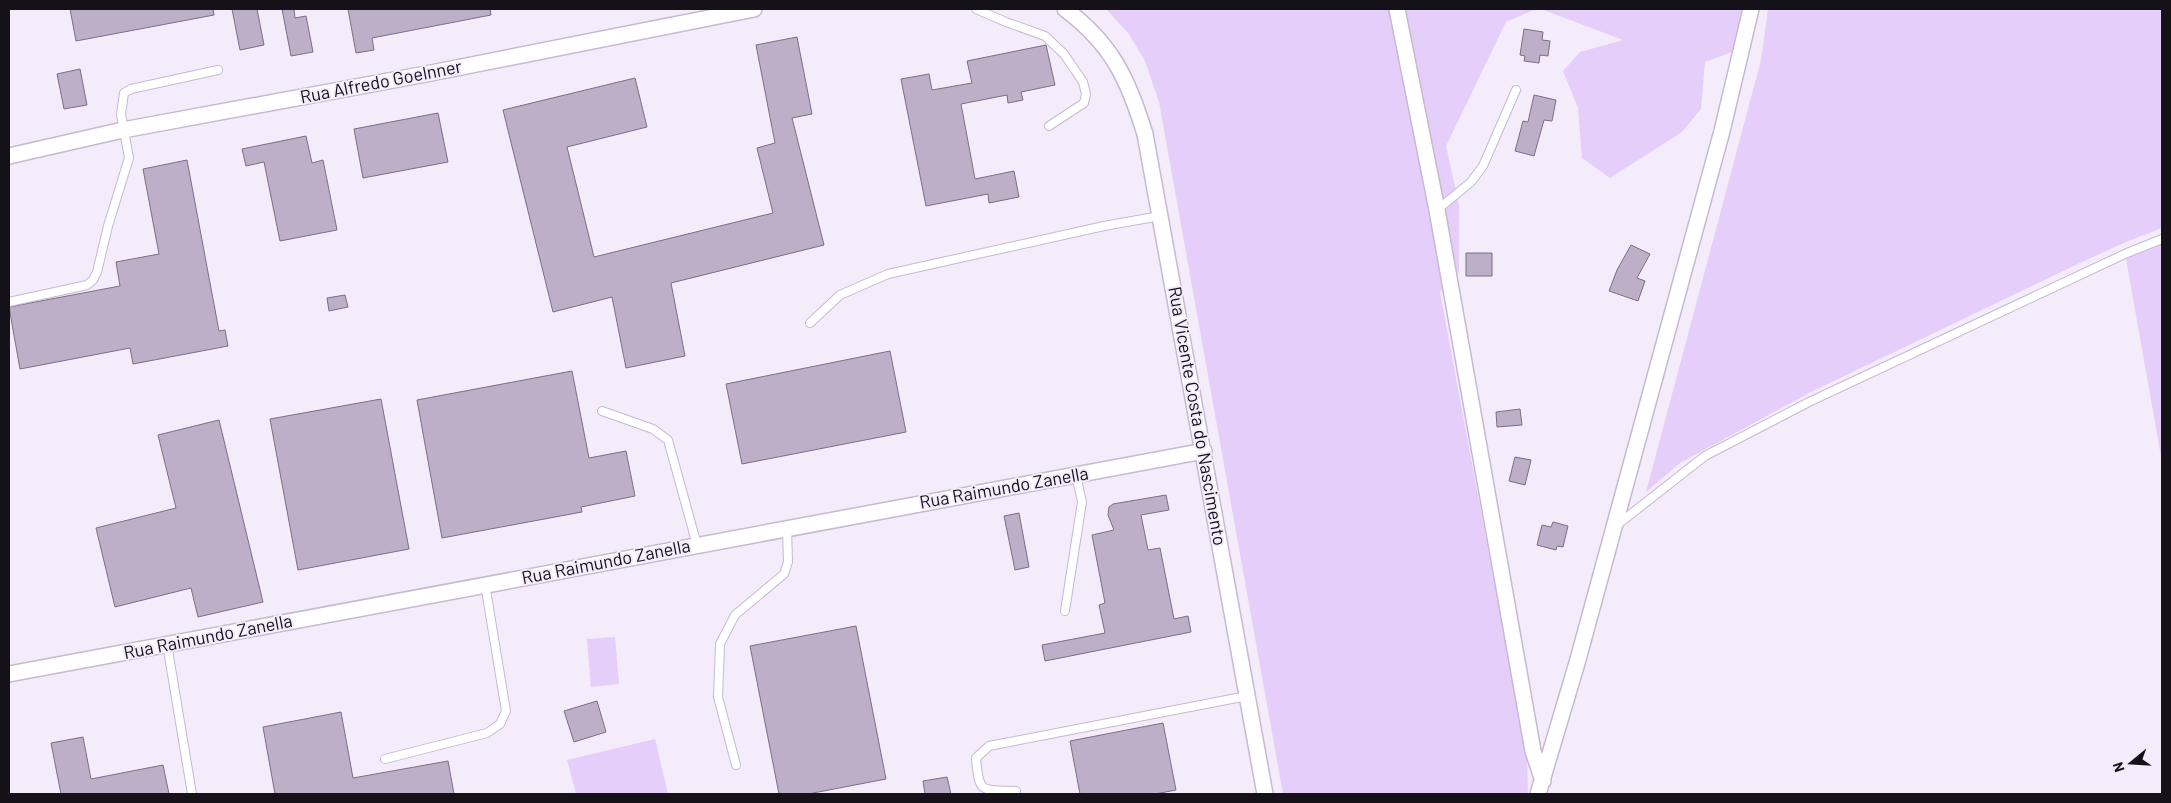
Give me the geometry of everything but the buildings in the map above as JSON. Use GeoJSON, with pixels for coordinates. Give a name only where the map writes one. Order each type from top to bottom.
{"type":"FeatureCollection","features":[{"type":"Feature","properties":{"kind":"street","name":"Rua Alfredo Goelnner"},"geometry":{"type":"LineString","coordinates":[[9,156],[123,130],[416,76],[754,9]]}},
{"type":"Feature","properties":{"kind":"street","name":"Rua Vicente Costa do Nascimento"},"geometry":{"type":"LineString","coordinates":[[1065,9],[1083,22],[1105,47],[1122,71],[1134,100],[1144,134],[1204,451],[1265,794]]}},
{"type":"Feature","properties":{"kind":"street"},"geometry":{"type":"LineString","coordinates":[[1397,9],[1438,210],[1541,788]]}},
{"type":"Feature","properties":{"kind":"street"},"geometry":{"type":"LineString","coordinates":[[1541,788],[1722,131],[1751,9]]}},
{"type":"Feature","properties":{"kind":"street","name":"Rua Raimundo Zanella"},"geometry":{"type":"LineString","coordinates":[[9,674],[1204,451]]}},
{"type":"Feature","properties":{"kind":"lane"},"geometry":{"type":"LineString","coordinates":[[976,9],[1046,36],[1064,54],[1083,82],[1086,94],[1084,103],[1049,126]]}},
{"type":"Feature","properties":{"kind":"lane"},"geometry":{"type":"LineString","coordinates":[[9,302],[87,285],[97,272],[108,226],[129,158],[123,130],[121,108],[124,93],[131,89],[218,70]]}},
{"type":"Feature","properties":{"kind":"lane"},"geometry":{"type":"LineString","coordinates":[[1438,210],[1471,182],[1483,166],[1516,90]]}},
{"type":"Feature","properties":{"kind":"lane"},"geometry":{"type":"LineString","coordinates":[[810,323],[840,295],[888,274],[1104,226],[1160,216]]}},
{"type":"Feature","properties":{"kind":"lane"},"geometry":{"type":"LineString","coordinates":[[1614,528],[1705,456],[1809,402],[2127,253],[2162,239]]}},
{"type":"Feature","properties":{"kind":"lane"},"geometry":{"type":"LineString","coordinates":[[602,411],[653,429],[668,440],[692,520],[697,545]]}},
{"type":"Feature","properties":{"kind":"lane"},"geometry":{"type":"LineString","coordinates":[[1065,611],[1082,502],[1076,474]]}},
{"type":"Feature","properties":{"kind":"lane"},"geometry":{"type":"LineString","coordinates":[[736,765],[718,697],[720,644],[735,615],[784,574],[788,562],[787,528]]}},
{"type":"Feature","properties":{"kind":"lane"},"geometry":{"type":"LineString","coordinates":[[385,759],[487,733],[500,724],[506,711],[486,584]]}},
{"type":"Feature","properties":{"kind":"lane"},"geometry":{"type":"LineString","coordinates":[[167,644],[192,794]]}},
{"type":"Feature","properties":{"kind":"lane"},"geometry":{"type":"LineString","coordinates":[[1016,791],[990,790],[978,782],[976,758],[982,750],[989,746],[1247,696]]}},
{"type":"Feature","properties":{"kind":"shaded area"},"geometry":{"type":"Polygon","coordinates":[[[1106,9],[1536,9],[1506,22],[1446,146],[1459,205],[1459,272],[1440,292],[1527,758],[1528,794],[1283,794],[1159,102],[1145,61],[1129,34],[1106,9]]]}},
{"type":"Feature","properties":{"kind":"shaded area"},"geometry":{"type":"Polygon","coordinates":[[[1541,9],[1743,9],[1732,52],[1705,62],[1701,109],[1682,132],[1610,178],[1582,158],[1578,108],[1563,71],[1580,52],[1623,40],[1541,9]]]}},
{"type":"Feature","properties":{"kind":"shaded area"},"geometry":{"type":"Polygon","coordinates":[[[1768,9],[2162,9],[2162,228],[2082,262],[1813,391],[1680,463],[1646,492],[1761,60],[1768,9]]]}},
{"type":"Feature","properties":{"kind":"shaded area"},"geometry":{"type":"Polygon","coordinates":[[[2162,239],[2162,462],[2126,259],[2162,239]]]}},
{"type":"Feature","properties":{"kind":"shaded area"},"geometry":{"type":"Polygon","coordinates":[[[615,637],[619,684],[591,687],[587,639],[615,637]]]}},
{"type":"Feature","properties":{"kind":"shaded area"},"geometry":{"type":"Polygon","coordinates":[[[655,739],[668,794],[576,794],[567,760],[655,739]]]}}]}
